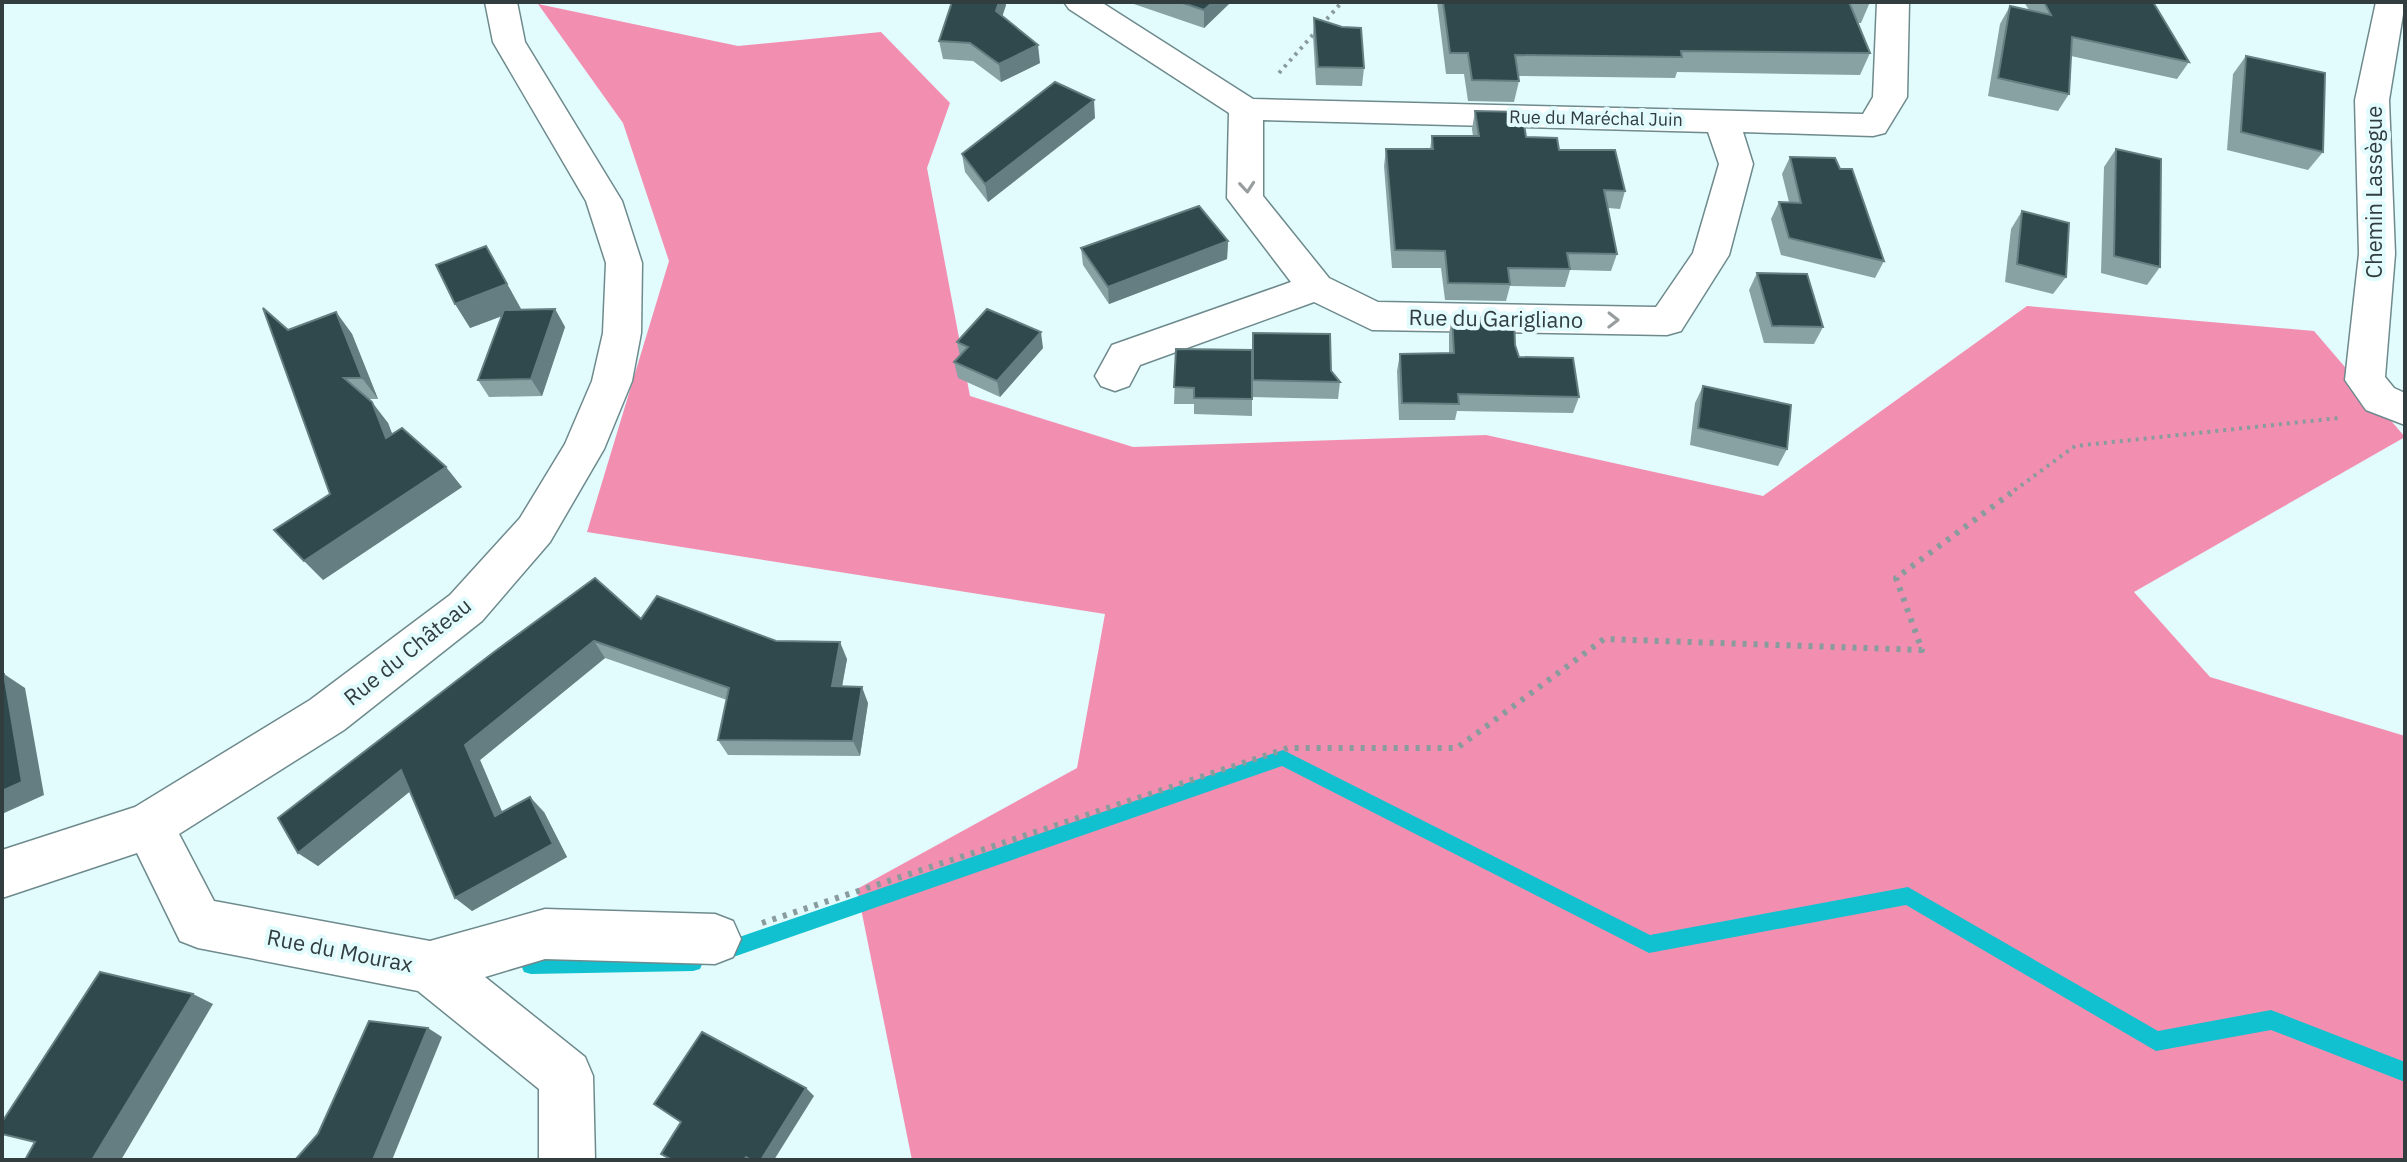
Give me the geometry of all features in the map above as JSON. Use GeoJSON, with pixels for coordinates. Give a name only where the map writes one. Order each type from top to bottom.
{"type":"FeatureCollection","features":[{"type":"Feature","properties":{"kind":"street","name":"Rue du Château"},"geometry":{"type":"LineString","coordinates":[[2,874],[149,826],[327,715],[466,608],[535,530],[583,449],[612,381],[622,333],[624,263],[604,201],[509,42],[501,2]]}},
{"type":"Feature","properties":{"kind":"street"},"geometry":{"type":"LineString","coordinates":[[1080,2],[1246,109]]}},
{"type":"Feature","properties":{"kind":"street","name":"Rue du Maréchal Juin"},"geometry":{"type":"LineString","coordinates":[[1246,109],[1873,125],[1890,97],[1893,2]]}},
{"type":"Feature","properties":{"kind":"street","name":"Chemin Lassègue"},"geometry":{"type":"LineString","coordinates":[[2392,2],[2372,100],[2377,254],[2365,380],[2392,404]]}},
{"type":"Feature","properties":{"kind":"street","name":"Rue du Garigliano"},"geometry":{"type":"LineString","coordinates":[[1246,109],[1245,198],[1316,287],[1372,316],[1667,321],[1711,255],[1736,164],[1722,121]]}},
{"type":"Feature","properties":{"kind":"street"},"geometry":{"type":"LineString","coordinates":[[1115,376],[1126,355],[1316,287]]}},
{"type":"Feature","properties":{"kind":"street","name":"Rue du Mourax"},"geometry":{"type":"LineString","coordinates":[[149,826],[198,923],[430,967],[566,1076],[567,1160]]}},
{"type":"Feature","properties":{"kind":"street"},"geometry":{"type":"LineString","coordinates":[[430,967],[545,934],[715,939]]}},
{"type":"Feature","properties":{"kind":"path"},"geometry":{"type":"LineString","coordinates":[[1246,109],[1342,2]]}},
{"type":"Feature","properties":{"kind":"path"},"geometry":{"type":"LineString","coordinates":[[715,939],[1288,748],[1457,748],[1604,639],[1922,650],[1896,578],[2075,446],[2348,417],[2392,404]]}},
{"type":"Feature","properties":{"kind":"shaded area"},"geometry":{"type":"Polygon","coordinates":[[[538,4],[738,46],[881,32],[950,103],[927,168],[970,396],[1133,447],[1486,435],[1763,496],[2027,306],[2314,331],[2405,437],[2134,592],[2210,677],[2405,736],[2405,1160],[912,1160],[857,889],[1077,768],[1105,614],[587,532],[669,261],[623,123],[538,4]]]}},
{"type":"Feature","properties":{"kind":"building"},"geometry":{"type":"Polygon","coordinates":[[[952,2],[999,2],[996,11],[1038,45],[999,64],[970,43],[939,41],[952,2]]]}},
{"type":"Feature","properties":{"kind":"building"},"geometry":{"type":"Polygon","coordinates":[[[1180,2],[1213,2],[1204,10],[1180,2]]]}},
{"type":"Feature","properties":{"kind":"building"},"geometry":{"type":"Polygon","coordinates":[[[1443,2],[1849,2],[1870,53],[1681,51],[1682,57],[1515,55],[1519,81],[1472,80],[1468,53],[1450,53],[1443,2]]]}},
{"type":"Feature","properties":{"kind":"building"},"geometry":{"type":"Polygon","coordinates":[[[2044,2],[2153,2],[2189,62],[2072,37],[2069,94],[1998,78],[2010,6],[2051,15],[2044,2]]]}},
{"type":"Feature","properties":{"kind":"building"},"geometry":{"type":"Polygon","coordinates":[[[1314,18],[1342,27],[1361,28],[1364,68],[1318,67],[1314,18]]]}},
{"type":"Feature","properties":{"kind":"building"},"geometry":{"type":"Polygon","coordinates":[[[2246,56],[2325,73],[2323,152],[2241,132],[2246,56]]]}},
{"type":"Feature","properties":{"kind":"building"},"geometry":{"type":"Polygon","coordinates":[[[1055,82],[1094,100],[985,184],[962,154],[1055,82]]]}},
{"type":"Feature","properties":{"kind":"building"},"geometry":{"type":"Polygon","coordinates":[[[1475,111],[1522,112],[1526,137],[1557,138],[1559,150],[1615,150],[1625,191],[1604,190],[1617,254],[1567,253],[1570,269],[1508,268],[1510,284],[1448,283],[1445,251],[1395,250],[1386,149],[1433,149],[1432,136],[1479,136],[1475,111]]]}},
{"type":"Feature","properties":{"kind":"building"},"geometry":{"type":"Polygon","coordinates":[[[2116,149],[2161,159],[2160,267],[2114,256],[2116,149]]]}},
{"type":"Feature","properties":{"kind":"building"},"geometry":{"type":"Polygon","coordinates":[[[1790,157],[1835,158],[1840,169],[1852,169],[1884,261],[1789,238],[1779,202],[1801,203],[1790,157]]]}},
{"type":"Feature","properties":{"kind":"building"},"geometry":{"type":"Polygon","coordinates":[[[1199,206],[1228,241],[1108,287],[1081,248],[1199,206]]]}},
{"type":"Feature","properties":{"kind":"building"},"geometry":{"type":"Polygon","coordinates":[[[2022,211],[2069,223],[2066,277],[2017,264],[2022,211]]]}},
{"type":"Feature","properties":{"kind":"building"},"geometry":{"type":"Polygon","coordinates":[[[486,246],[507,284],[455,304],[436,265],[486,246]]]}},
{"type":"Feature","properties":{"kind":"building"},"geometry":{"type":"Polygon","coordinates":[[[1757,273],[1807,274],[1823,327],[1772,326],[1757,273]]]}},
{"type":"Feature","properties":{"kind":"building"},"geometry":{"type":"Polygon","coordinates":[[[263,308],[288,330],[336,312],[362,378],[344,378],[372,402],[386,438],[402,428],[446,467],[304,561],[274,530],[330,494],[263,308]]]}},
{"type":"Feature","properties":{"kind":"building"},"geometry":{"type":"Polygon","coordinates":[[[555,309],[531,379],[478,380],[504,310],[555,309]]]}},
{"type":"Feature","properties":{"kind":"building"},"geometry":{"type":"Polygon","coordinates":[[[987,309],[1041,332],[997,381],[954,362],[968,347],[957,342],[987,309]]]}},
{"type":"Feature","properties":{"kind":"building"},"geometry":{"type":"Polygon","coordinates":[[[1452,317],[1514,318],[1515,345],[1519,357],[1573,358],[1579,397],[1458,394],[1459,404],[1402,403],[1400,354],[1454,353],[1452,317]]]}},
{"type":"Feature","properties":{"kind":"building"},"geometry":{"type":"Polygon","coordinates":[[[1253,333],[1330,334],[1331,371],[1340,382],[1253,380],[1253,333]]]}},
{"type":"Feature","properties":{"kind":"building"},"geometry":{"type":"Polygon","coordinates":[[[1176,349],[1252,350],[1252,399],[1194,398],[1194,388],[1174,387],[1176,349]]]}},
{"type":"Feature","properties":{"kind":"building"},"geometry":{"type":"Polygon","coordinates":[[[1703,386],[1791,405],[1787,449],[1698,428],[1703,386]]]}},
{"type":"Feature","properties":{"kind":"building"},"geometry":{"type":"Polygon","coordinates":[[[595,578],[641,619],[657,596],[776,641],[840,642],[832,686],[862,687],[853,741],[718,740],[729,688],[594,641],[465,745],[495,816],[530,797],[553,844],[455,898],[401,770],[298,853],[278,818],[595,578]]]}},
{"type":"Feature","properties":{"kind":"building"},"geometry":{"type":"Polygon","coordinates":[[[2,674],[22,782],[2,791],[2,674]]]}},
{"type":"Feature","properties":{"kind":"building"},"geometry":{"type":"Polygon","coordinates":[[[100,972],[193,994],[92,1160],[25,1160],[35,1142],[2,1134],[2,1122],[100,972]]]}},
{"type":"Feature","properties":{"kind":"building"},"geometry":{"type":"Polygon","coordinates":[[[369,1021],[428,1028],[373,1160],[295,1160],[318,1134],[369,1021]]]}},
{"type":"Feature","properties":{"kind":"building"},"geometry":{"type":"Polygon","coordinates":[[[702,1032],[806,1088],[761,1160],[746,1157],[744,1160],[672,1160],[661,1154],[681,1122],[654,1104],[702,1032]]]}},
{"type":"Feature","properties":{"kind":"waterway"},"geometry":{"type":"LineString","coordinates":[[719,953],[1283,758],[1649,944],[1908,896],[2156,1041],[2271,1020],[2405,1072]]}},
{"type":"Feature","properties":{"kind":"waterway"},"geometry":{"type":"LineString","coordinates":[[531,965],[693,962]]}}]}
